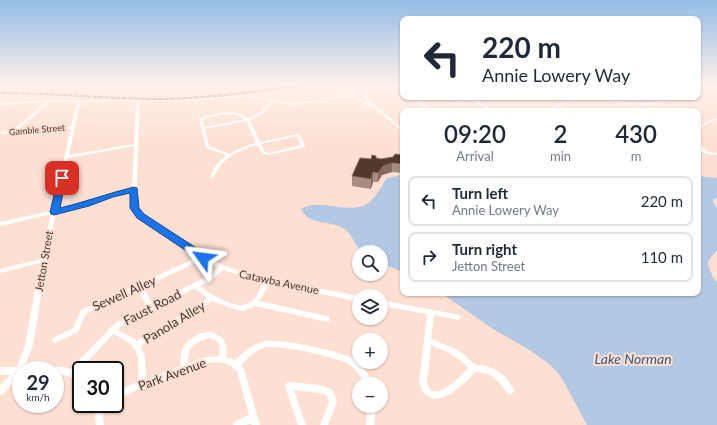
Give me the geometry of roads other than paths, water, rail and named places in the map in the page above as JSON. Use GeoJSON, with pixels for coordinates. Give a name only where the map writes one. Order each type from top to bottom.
{"type":"FeatureCollection","features":[{"type":"Feature","properties":{"kind":"street"},"geometry":{"type":"LineString","coordinates":[[13,132],[46,104]]}},
{"type":"Feature","properties":{"kind":"street","name":"Jetton Street"},"geometry":{"type":"LineString","coordinates":[[25,361],[29,345],[54,212],[77,109],[80,104]]}},
{"type":"Feature","properties":{"kind":"street","name":"Catawba Avenue"},"geometry":{"type":"LineString","coordinates":[[138,104],[135,145],[134,208],[140,216],[203,258],[239,274],[352,298]]}},
{"type":"Feature","properties":{"kind":"street"},"geometry":{"type":"LineString","coordinates":[[203,128],[248,119],[265,111],[271,104]]}},
{"type":"Feature","properties":{"kind":"street"},"geometry":{"type":"LineString","coordinates":[[366,104],[379,111]]}},
{"type":"Feature","properties":{"kind":"street"},"geometry":{"type":"LineString","coordinates":[[372,104],[400,128]]}},
{"type":"Feature","properties":{"kind":"street"},"geometry":{"type":"LineString","coordinates":[[212,177],[218,165],[228,155],[244,148],[259,143],[298,135],[304,146],[269,154],[264,152],[259,143],[248,119],[238,113],[204,117],[201,119],[208,147],[228,155]]}},
{"type":"Feature","properties":{"kind":"street"},"geometry":{"type":"LineString","coordinates":[[701,127],[717,119]]}},
{"type":"Feature","properties":{"kind":"street","name":"Gamble Street"},"geometry":{"type":"LineString","coordinates":[[0,133],[58,130],[73,127]]}},
{"type":"Feature","properties":{"kind":"street"},"geometry":{"type":"LineString","coordinates":[[66,157],[135,145]]}},
{"type":"Feature","properties":{"kind":"street"},"geometry":{"type":"LineString","coordinates":[[701,149],[706,153],[717,154]]}},
{"type":"Feature","properties":{"kind":"street"},"geometry":{"type":"LineString","coordinates":[[0,224],[86,204],[110,195],[134,190]]}},
{"type":"Feature","properties":{"kind":"street","name":"Sewell Alley"},"geometry":{"type":"LineString","coordinates":[[55,340],[76,330],[83,312],[203,258]]}},
{"type":"Feature","properties":{"kind":"street"},"geometry":{"type":"LineString","coordinates":[[0,271],[44,260]]}},
{"type":"Feature","properties":{"kind":"street","name":"Faust Road"},"geometry":{"type":"LineString","coordinates":[[83,361],[111,330],[124,320],[214,276],[222,267]]}},
{"type":"Feature","properties":{"kind":"street"},"geometry":{"type":"LineString","coordinates":[[196,285],[202,293],[211,298],[242,308],[255,303],[268,281]]}},
{"type":"Feature","properties":{"kind":"street"},"geometry":{"type":"LineString","coordinates":[[140,286],[150,306]]}},
{"type":"Feature","properties":{"kind":"street","name":"Panola Alley"},"geometry":{"type":"LineString","coordinates":[[137,345],[200,308],[211,298]]}},
{"type":"Feature","properties":{"kind":"street"},"geometry":{"type":"LineString","coordinates":[[255,303],[327,319]]}},
{"type":"Feature","properties":{"kind":"street"},"geometry":{"type":"LineString","coordinates":[[388,304],[458,317]]}},
{"type":"Feature","properties":{"kind":"street"},"geometry":{"type":"LineString","coordinates":[[431,312],[423,383],[424,387],[431,393],[440,394],[450,390],[466,378],[473,368]]}},
{"type":"Feature","properties":{"kind":"street"},"geometry":{"type":"LineString","coordinates":[[111,330],[130,339],[137,345],[141,352],[142,384]]}},
{"type":"Feature","properties":{"kind":"street"},"geometry":{"type":"LineString","coordinates":[[185,368],[183,355],[185,350],[195,341],[209,335],[220,339],[224,344],[225,351],[222,359]]}},
{"type":"Feature","properties":{"kind":"street"},"geometry":{"type":"LineString","coordinates":[[428,341],[456,351],[464,357],[473,368],[488,369],[495,372],[510,390]]}},
{"type":"Feature","properties":{"kind":"street"},"geometry":{"type":"LineString","coordinates":[[237,425],[255,421],[240,368],[236,364],[248,352],[256,347],[266,344],[277,344],[334,355],[350,361],[360,369],[365,377]]}},
{"type":"Feature","properties":{"kind":"street","name":"Park Avenue"},"geometry":{"type":"LineString","coordinates":[[124,391],[206,360],[222,359],[236,364]]}},
{"type":"Feature","properties":{"kind":"street"},"geometry":{"type":"LineString","coordinates":[[0,371],[12,370]]}},
{"type":"Feature","properties":{"kind":"street"},"geometry":{"type":"LineString","coordinates":[[64,372],[72,373]]}},
{"type":"Feature","properties":{"kind":"street","name":"Jetton Street"},"geometry":{"type":"LineString","coordinates":[[0,391],[12,380]]}},
{"type":"Feature","properties":{"kind":"street"},"geometry":{"type":"LineString","coordinates":[[302,425],[289,386],[320,389],[330,393],[333,402],[324,425]]}},
{"type":"Feature","properties":{"kind":"street"},"geometry":{"type":"LineString","coordinates":[[98,413],[100,425]]}},
{"type":"Feature","properties":{"kind":"street"},"geometry":{"type":"LineString","coordinates":[[370,425],[371,413]]}},
{"type":"Feature","properties":{"kind":"water"},"geometry":{"type":"Polygon","coordinates":[[[400,175],[400,271],[388,266],[388,245],[356,245],[349,233],[343,228],[309,218],[301,209],[318,205],[355,208],[363,206],[371,201],[387,178],[400,175]]]}},
{"type":"Feature","properties":{"kind":"water","name":"Lake Norman"},"geometry":{"type":"Polygon","coordinates":[[[701,176],[717,178],[717,198],[714,199],[713,202],[717,208],[717,250],[709,260],[708,264],[712,276],[717,282],[717,425],[587,425],[558,373],[549,364],[531,351],[493,329],[445,296],[701,296],[701,176]]]}}]}
